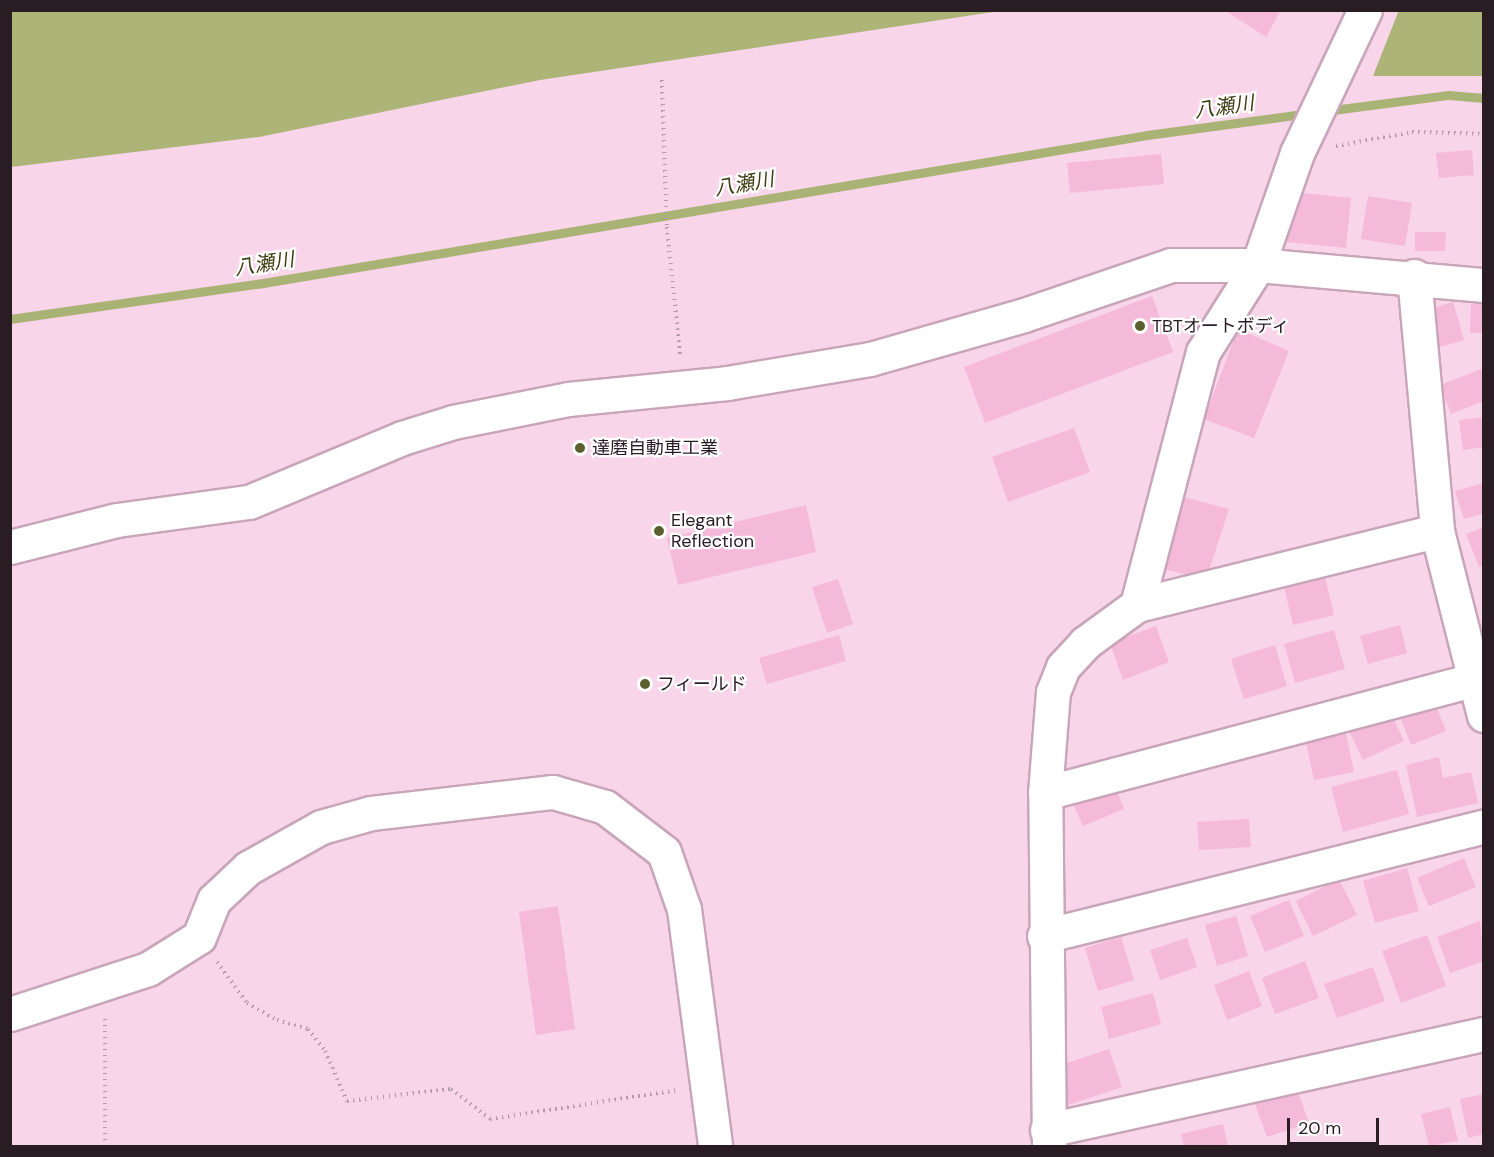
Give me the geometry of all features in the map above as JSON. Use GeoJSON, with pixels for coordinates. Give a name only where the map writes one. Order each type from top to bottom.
{"type":"FeatureCollection","features":[{"type":"Feature","properties":{"kind":"street"},"geometry":{"type":"LineString","coordinates":[[1137,605],[1203,352],[1258,265],[1300,146],[1365,10]]}},
{"type":"Feature","properties":{"kind":"street"},"geometry":{"type":"LineString","coordinates":[[10,547],[117,520],[249,502],[402,438],[453,422],[568,399],[683,387],[870,359],[1024,315],[1171,265],[1258,265],[1414,276],[1484,285]]}},
{"type":"Feature","properties":{"kind":"street"},"geometry":{"type":"LineString","coordinates":[[1414,276],[1437,531],[1472,680],[1484,715]]}},
{"type":"Feature","properties":{"kind":"street"},"geometry":{"type":"LineString","coordinates":[[1437,531],[1137,605],[1085,643],[1063,667],[1053,692],[1045,793],[1044,936],[1048,1138],[1484,1034]]}},
{"type":"Feature","properties":{"kind":"street"},"geometry":{"type":"LineString","coordinates":[[1045,793],[1472,680]]}},
{"type":"Feature","properties":{"kind":"street"},"geometry":{"type":"LineString","coordinates":[[10,1014],[105,985],[148,969],[199,937],[214,900],[248,868],[321,827],[370,813],[553,792],[595,804],[636,828],[664,852],[684,909],[715,1146]]}},
{"type":"Feature","properties":{"kind":"street"},"geometry":{"type":"LineString","coordinates":[[1044,936],[1484,826]]}},
{"type":"Feature","properties":{"kind":"path"},"geometry":{"type":"LineString","coordinates":[[662,80],[667,228],[683,387]]}},
{"type":"Feature","properties":{"kind":"path"},"geometry":{"type":"LineString","coordinates":[[1300,146],[1412,132],[1484,134]]}},
{"type":"Feature","properties":{"kind":"path"},"geometry":{"type":"LineString","coordinates":[[199,937],[247,1003],[277,1020],[308,1029],[325,1051],[347,1101],[451,1089],[490,1119],[706,1085]]}},
{"type":"Feature","properties":{"kind":"path"},"geometry":{"type":"LineString","coordinates":[[105,985],[105,1146]]}},
{"type":"Feature","properties":{"kind":"green space"},"geometry":{"type":"Polygon","coordinates":[[[1399,10],[1483,11],[1483,76],[1373,76],[1399,10]]]}},
{"type":"Feature","properties":{"kind":"green space"},"geometry":{"type":"Polygon","coordinates":[[[10,11],[1000,11],[540,80],[259,137],[11,167],[10,11]]]}},
{"type":"Feature","properties":{"kind":"building"},"geometry":{"type":"Polygon","coordinates":[[[1224,10],[1281,10],[1266,37],[1224,10]]]}},
{"type":"Feature","properties":{"kind":"building"},"geometry":{"type":"Polygon","coordinates":[[[1472,150],[1474,175],[1439,178],[1436,153],[1472,150]]]}},
{"type":"Feature","properties":{"kind":"building"},"geometry":{"type":"Polygon","coordinates":[[[1161,154],[1164,184],[1070,193],[1067,163],[1161,154]]]}},
{"type":"Feature","properties":{"kind":"building"},"geometry":{"type":"Polygon","coordinates":[[[1293,192],[1351,198],[1346,248],[1287,242],[1293,192]]]}},
{"type":"Feature","properties":{"kind":"building"},"geometry":{"type":"Polygon","coordinates":[[[1368,196],[1412,203],[1405,246],[1361,239],[1368,196]]]}},
{"type":"Feature","properties":{"kind":"building"},"geometry":{"type":"Polygon","coordinates":[[[1415,232],[1446,232],[1445,251],[1415,251],[1415,232]]]}},
{"type":"Feature","properties":{"kind":"building"},"geometry":{"type":"Polygon","coordinates":[[[1152,296],[1173,352],[985,423],[964,367],[1152,296]]]}},
{"type":"Feature","properties":{"kind":"building"},"geometry":{"type":"Polygon","coordinates":[[[1453,302],[1464,340],[1433,349],[1422,311],[1453,302]]]}},
{"type":"Feature","properties":{"kind":"building"},"geometry":{"type":"Polygon","coordinates":[[[1471,304],[1484,304],[1484,333],[1470,333],[1471,304]]]}},
{"type":"Feature","properties":{"kind":"building"},"geometry":{"type":"Polygon","coordinates":[[[1238,329],[1289,351],[1254,438],[1204,419],[1238,329]]]}},
{"type":"Feature","properties":{"kind":"building"},"geometry":{"type":"Polygon","coordinates":[[[1482,369],[1484,401],[1451,414],[1440,385],[1482,369]]]}},
{"type":"Feature","properties":{"kind":"building"},"geometry":{"type":"Polygon","coordinates":[[[1484,417],[1484,447],[1463,450],[1459,420],[1484,417]]]}},
{"type":"Feature","properties":{"kind":"building"},"geometry":{"type":"Polygon","coordinates":[[[1074,428],[1090,472],[1008,502],[992,457],[1074,428]]]}},
{"type":"Feature","properties":{"kind":"building"},"geometry":{"type":"Polygon","coordinates":[[[1484,483],[1484,513],[1464,519],[1455,491],[1484,483]]]}},
{"type":"Feature","properties":{"kind":"building"},"geometry":{"type":"Polygon","coordinates":[[[1180,496],[1229,509],[1206,580],[1160,568],[1180,496]]]}},
{"type":"Feature","properties":{"kind":"building"},"geometry":{"type":"Polygon","coordinates":[[[806,505],[816,552],[678,585],[667,538],[806,505]]]}},
{"type":"Feature","properties":{"kind":"building"},"geometry":{"type":"Polygon","coordinates":[[[1484,527],[1484,565],[1479,567],[1466,534],[1484,527]]]}},
{"type":"Feature","properties":{"kind":"building"},"geometry":{"type":"Polygon","coordinates":[[[1325,577],[1334,615],[1293,625],[1284,587],[1325,577]]]}},
{"type":"Feature","properties":{"kind":"building"},"geometry":{"type":"Polygon","coordinates":[[[838,579],[853,624],[827,633],[812,587],[838,579]]]}},
{"type":"Feature","properties":{"kind":"building"},"geometry":{"type":"Polygon","coordinates":[[[1400,625],[1407,653],[1368,664],[1360,636],[1400,625]]]}},
{"type":"Feature","properties":{"kind":"building"},"geometry":{"type":"Polygon","coordinates":[[[1156,626],[1169,662],[1123,680],[1110,643],[1156,626]]]}},
{"type":"Feature","properties":{"kind":"building"},"geometry":{"type":"Polygon","coordinates":[[[1334,630],[1345,669],[1295,683],[1284,644],[1334,630]]]}},
{"type":"Feature","properties":{"kind":"building"},"geometry":{"type":"Polygon","coordinates":[[[839,635],[846,661],[767,684],[759,658],[839,635]]]}},
{"type":"Feature","properties":{"kind":"building"},"geometry":{"type":"Polygon","coordinates":[[[1275,645],[1287,686],[1244,699],[1231,659],[1275,645]]]}},
{"type":"Feature","properties":{"kind":"building"},"geometry":{"type":"Polygon","coordinates":[[[1434,700],[1446,731],[1411,745],[1399,714],[1434,700]]]}},
{"type":"Feature","properties":{"kind":"building"},"geometry":{"type":"Polygon","coordinates":[[[1388,707],[1404,741],[1363,760],[1347,727],[1388,707]]]}},
{"type":"Feature","properties":{"kind":"building"},"geometry":{"type":"Polygon","coordinates":[[[1345,729],[1354,772],[1314,780],[1305,738],[1345,729]]]}},
{"type":"Feature","properties":{"kind":"building"},"geometry":{"type":"Polygon","coordinates":[[[1439,757],[1443,778],[1471,772],[1478,803],[1417,817],[1406,765],[1439,757]]]}},
{"type":"Feature","properties":{"kind":"building"},"geometry":{"type":"Polygon","coordinates":[[[1397,770],[1409,814],[1343,832],[1331,787],[1397,770]]]}},
{"type":"Feature","properties":{"kind":"building"},"geometry":{"type":"Polygon","coordinates":[[[1114,784],[1124,809],[1083,826],[1072,801],[1114,784]]]}},
{"type":"Feature","properties":{"kind":"building"},"geometry":{"type":"Polygon","coordinates":[[[1249,819],[1251,847],[1199,850],[1197,822],[1249,819]]]}},
{"type":"Feature","properties":{"kind":"building"},"geometry":{"type":"Polygon","coordinates":[[[1464,858],[1476,887],[1429,906],[1417,878],[1464,858]]]}},
{"type":"Feature","properties":{"kind":"building"},"geometry":{"type":"Polygon","coordinates":[[[1407,868],[1419,911],[1375,923],[1363,881],[1407,868]]]}},
{"type":"Feature","properties":{"kind":"building"},"geometry":{"type":"Polygon","coordinates":[[[1339,879],[1357,915],[1313,936],[1296,901],[1339,879]]]}},
{"type":"Feature","properties":{"kind":"building"},"geometry":{"type":"Polygon","coordinates":[[[1289,900],[1304,936],[1265,952],[1250,916],[1289,900]]]}},
{"type":"Feature","properties":{"kind":"building"},"geometry":{"type":"Polygon","coordinates":[[[558,906],[575,1029],[536,1035],[519,912],[558,906]]]}},
{"type":"Feature","properties":{"kind":"building"},"geometry":{"type":"Polygon","coordinates":[[[1236,916],[1248,956],[1217,966],[1205,925],[1236,916]]]}},
{"type":"Feature","properties":{"kind":"building"},"geometry":{"type":"Polygon","coordinates":[[[1480,921],[1484,961],[1450,973],[1437,937],[1480,921]]]}},
{"type":"Feature","properties":{"kind":"building"},"geometry":{"type":"Polygon","coordinates":[[[1427,935],[1446,986],[1401,1003],[1382,951],[1427,935]]]}},
{"type":"Feature","properties":{"kind":"building"},"geometry":{"type":"Polygon","coordinates":[[[1121,937],[1134,980],[1098,991],[1085,948],[1121,937]]]}},
{"type":"Feature","properties":{"kind":"building"},"geometry":{"type":"Polygon","coordinates":[[[1187,938],[1197,967],[1160,980],[1150,950],[1187,938]]]}},
{"type":"Feature","properties":{"kind":"building"},"geometry":{"type":"Polygon","coordinates":[[[1305,961],[1319,998],[1275,1014],[1262,978],[1305,961]]]}},
{"type":"Feature","properties":{"kind":"building"},"geometry":{"type":"Polygon","coordinates":[[[1373,967],[1385,1001],[1337,1018],[1324,984],[1373,967]]]}},
{"type":"Feature","properties":{"kind":"building"},"geometry":{"type":"Polygon","coordinates":[[[1249,971],[1262,1006],[1227,1020],[1214,985],[1249,971]]]}},
{"type":"Feature","properties":{"kind":"building"},"geometry":{"type":"Polygon","coordinates":[[[1153,993],[1161,1024],[1109,1039],[1101,1007],[1153,993]]]}},
{"type":"Feature","properties":{"kind":"building"},"geometry":{"type":"Polygon","coordinates":[[[1109,1049],[1122,1087],[1068,1105],[1055,1067],[1109,1049]]]}},
{"type":"Feature","properties":{"kind":"building"},"geometry":{"type":"Polygon","coordinates":[[[1293,1078],[1309,1123],[1267,1137],[1251,1093],[1293,1078]]]}},
{"type":"Feature","properties":{"kind":"building"},"geometry":{"type":"Polygon","coordinates":[[[1484,1094],[1484,1134],[1468,1138],[1460,1099],[1484,1094]]]}},
{"type":"Feature","properties":{"kind":"building"},"geometry":{"type":"Polygon","coordinates":[[[1450,1107],[1458,1141],[1429,1146],[1421,1114],[1450,1107]]]}},
{"type":"Feature","properties":{"kind":"building"},"geometry":{"type":"Polygon","coordinates":[[[1223,1124],[1228,1146],[1184,1146],[1181,1134],[1223,1124]]]}},
{"type":"Feature","properties":{"kind":"waterway","name":"八瀬川"},"geometry":{"type":"LineString","coordinates":[[1325,111],[1449,95],[1484,98]]}},
{"type":"Feature","properties":{"kind":"waterway","name":"八瀬川"},"geometry":{"type":"LineString","coordinates":[[10,319],[263,283],[1147,135],[1309,113]]}},
{"type":"Feature","properties":{"kind":"place","name":"TBTオートボディ"},"geometry":{"type":"Point","coordinates":[1140,326]}},
{"type":"Feature","properties":{"kind":"place","name":"達磨自動車工業"},"geometry":{"type":"Point","coordinates":[580,448]}},
{"type":"Feature","properties":{"kind":"place","name":"Elegant Reflection"},"geometry":{"type":"Point","coordinates":[659,531]}},
{"type":"Feature","properties":{"kind":"place","name":"フィールド"},"geometry":{"type":"Point","coordinates":[645,684]}}]}
